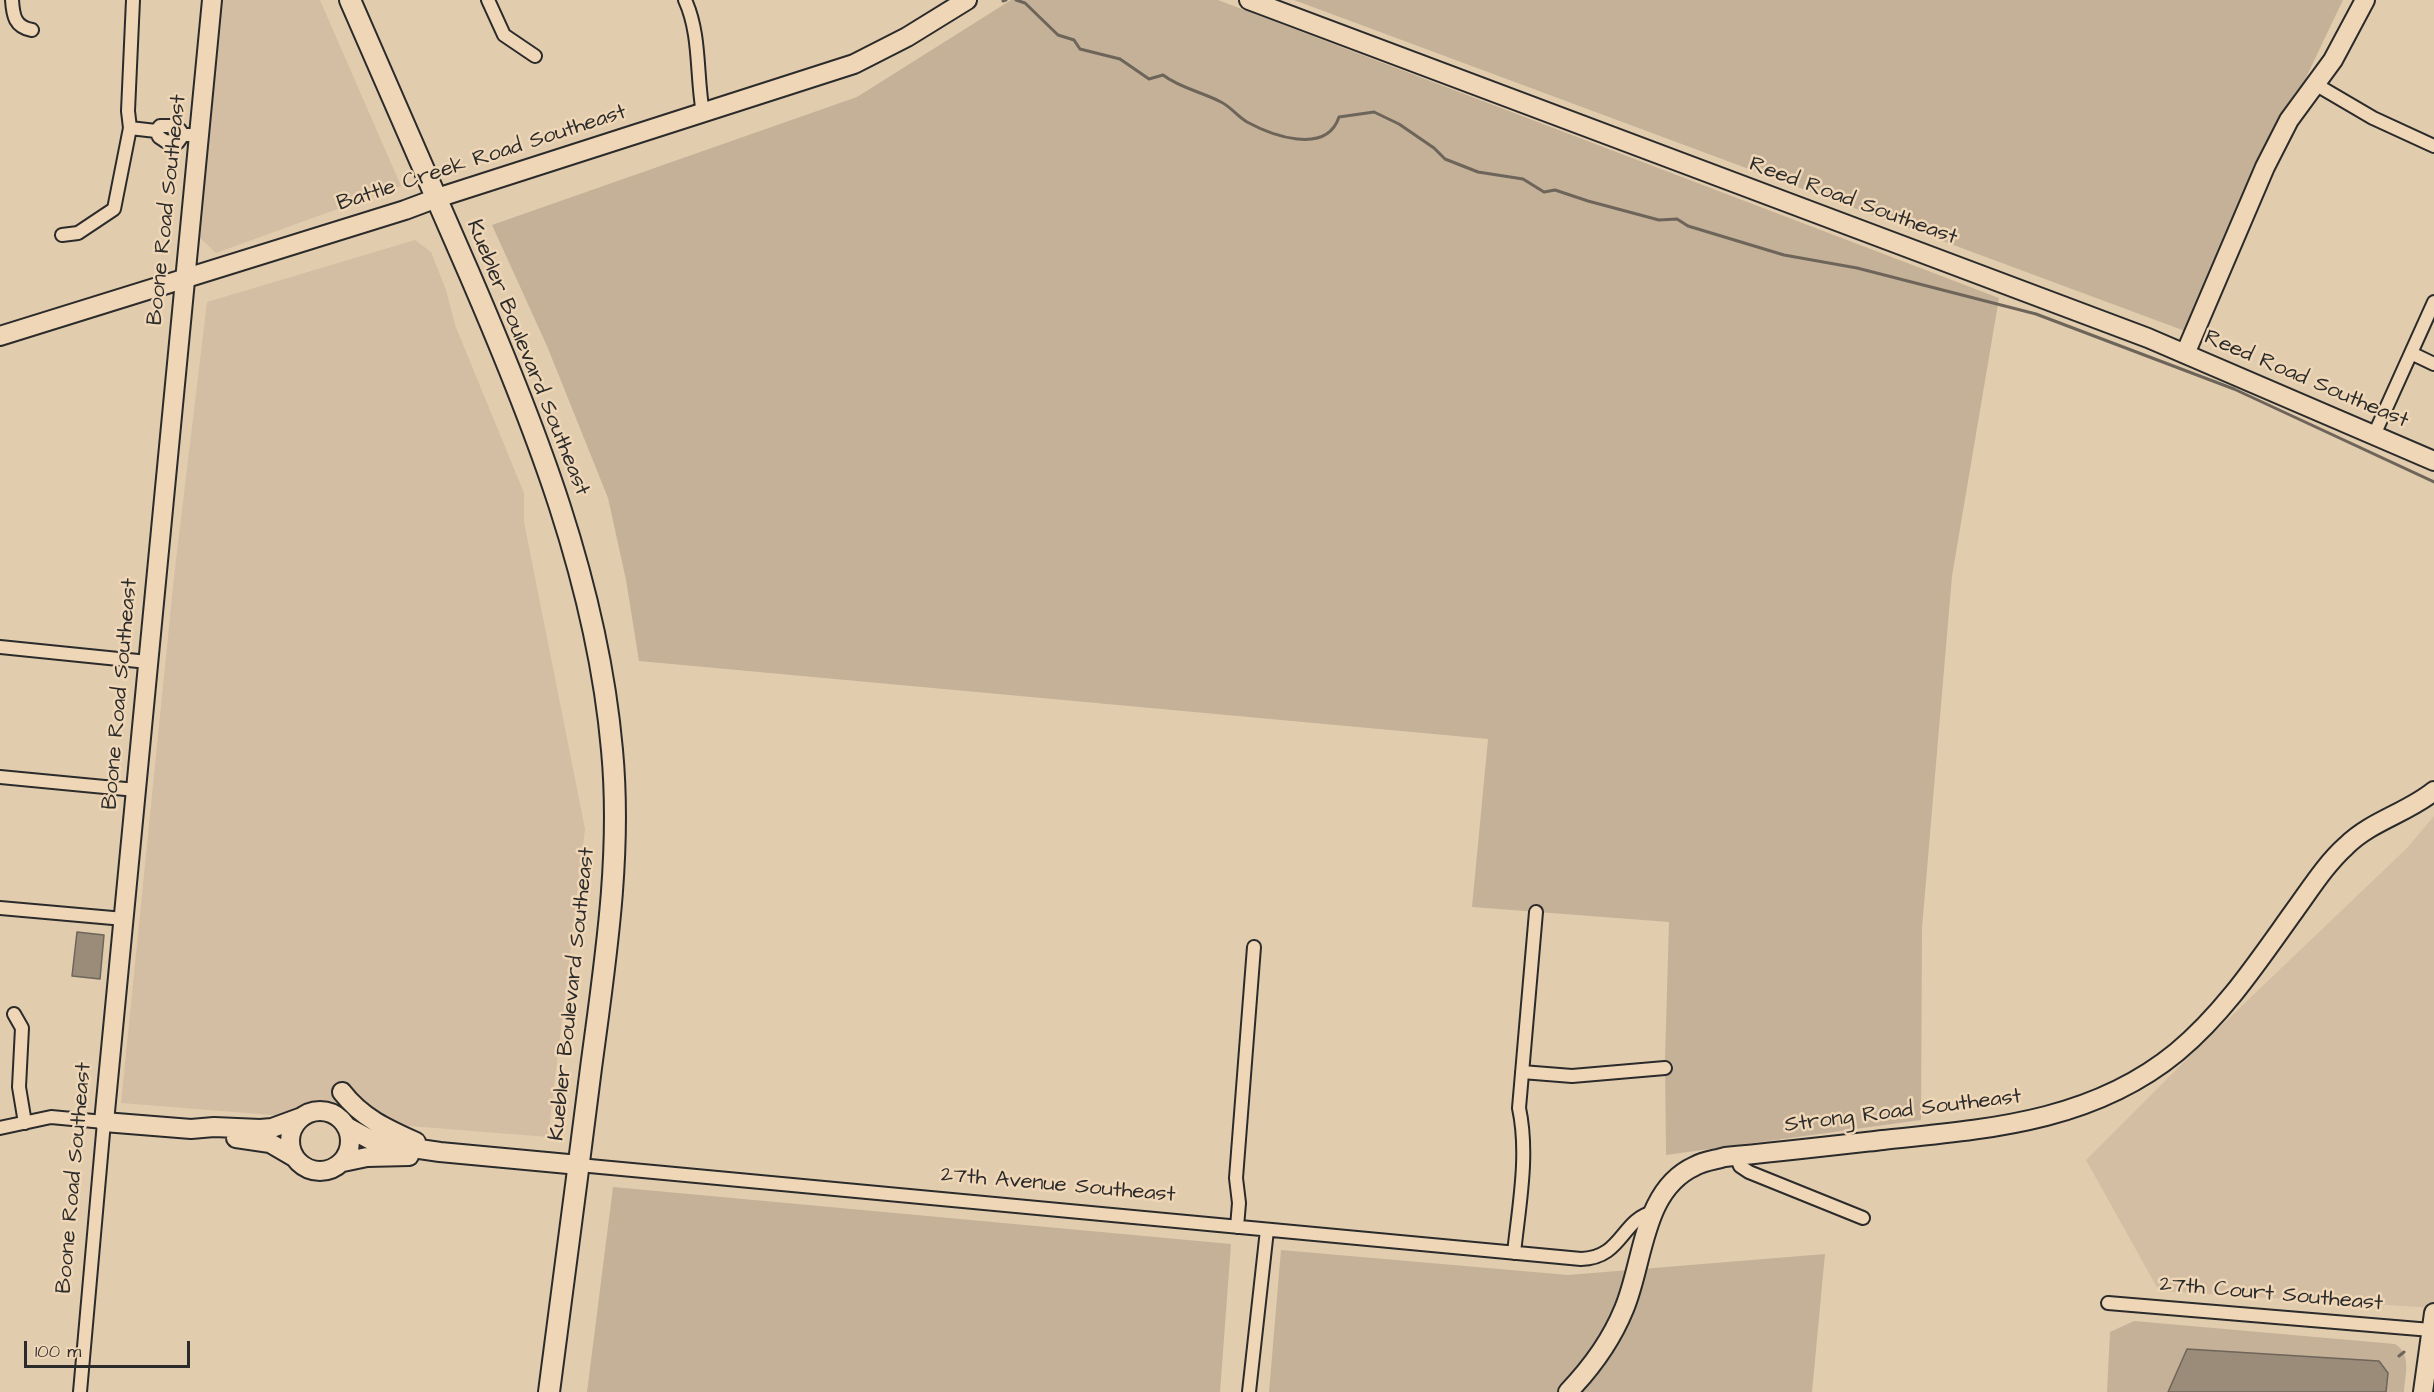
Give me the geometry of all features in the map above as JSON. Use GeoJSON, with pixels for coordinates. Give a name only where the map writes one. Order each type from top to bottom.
{"type":"FeatureCollection","features":[{"type":"Feature","properties":{"kind":"main road","name":"Kuebler Boulevard Southeast"},"geometry":{"type":"LineString","coordinates":[[350,0],[521,396],[547,463],[589,605],[599,657],[612,750],[613,866],[605,964],[549,1392]]}},
{"type":"Feature","properties":{"kind":"street"},"geometry":{"type":"LineString","coordinates":[[12,0],[17,24],[24,29],[32,30]]}},
{"type":"Feature","properties":{"kind":"street"},"geometry":{"type":"LineString","coordinates":[[62,235],[78,233],[114,209],[130,128],[128,111],[133,0]]}},
{"type":"Feature","properties":{"kind":"street","name":"Boone Road Southeast"},"geometry":{"type":"LineString","coordinates":[[80,1392],[184,279],[191,135],[212,0]]}},
{"type":"Feature","properties":{"kind":"street"},"geometry":{"type":"LineString","coordinates":[[488,0],[504,35],[535,56]]}},
{"type":"Feature","properties":{"kind":"street"},"geometry":{"type":"LineString","coordinates":[[685,0],[695,34],[703,112]]}},
{"type":"Feature","properties":{"kind":"street","name":"Battle Creek Road Southeast"},"geometry":{"type":"LineString","coordinates":[[0,336],[405,210],[436,198],[854,64],[907,37],[967,0]]}},
{"type":"Feature","properties":{"kind":"street","name":"Reed Road Southeast"},"geometry":{"type":"LineString","coordinates":[[1249,0],[2185,354],[2434,461]]}},
{"type":"Feature","properties":{"kind":"street"},"geometry":{"type":"LineString","coordinates":[[2185,354],[2265,167],[2289,120],[2333,60],[2365,0]]}},
{"type":"Feature","properties":{"kind":"street"},"geometry":{"type":"LineString","coordinates":[[2315,84],[2373,118],[2434,146]]}},
{"type":"Feature","properties":{"kind":"street"},"geometry":{"type":"LineString","coordinates":[[130,128],[156,131],[160,126],[165,125],[191,135]]}},
{"type":"Feature","properties":{"kind":"street"},"geometry":{"type":"LineString","coordinates":[[2374,435],[2434,302]]}},
{"type":"Feature","properties":{"kind":"street"},"geometry":{"type":"LineString","coordinates":[[2411,353],[2434,364]]}},
{"type":"Feature","properties":{"kind":"street"},"geometry":{"type":"LineString","coordinates":[[0,647],[148,662]]}},
{"type":"Feature","properties":{"kind":"street"},"geometry":{"type":"LineString","coordinates":[[0,777],[136,790]]}},
{"type":"Feature","properties":{"kind":"street","name":"Strong Road Southeast"},"geometry":{"type":"LineString","coordinates":[[1568,1392],[1602,1352],[1619,1322],[1636,1274],[1653,1212],[1668,1186],[1685,1171],[1706,1162],[1736,1156],[2004,1127],[2057,1114],[2122,1087],[2149,1073],[2214,1018],[2323,872],[2346,845],[2367,829],[2434,791]]}},
{"type":"Feature","properties":{"kind":"street"},"geometry":{"type":"LineString","coordinates":[[0,908],[124,919]]}},
{"type":"Feature","properties":{"kind":"street"},"geometry":{"type":"LineString","coordinates":[[1514,1253],[1523,1164],[1523,1128],[1519,1108],[1536,912]]}},
{"type":"Feature","properties":{"kind":"street"},"geometry":{"type":"LineString","coordinates":[[1237,1227],[1239,1203],[1236,1178],[1254,947]]}},
{"type":"Feature","properties":{"kind":"street"},"geometry":{"type":"LineString","coordinates":[[14,1014],[22,1028],[19,1087],[25,1123]]}},
{"type":"Feature","properties":{"kind":"street"},"geometry":{"type":"LineString","coordinates":[[1522,1072],[1572,1076],[1665,1068]]}},
{"type":"Feature","properties":{"kind":"street"},"geometry":{"type":"LineString","coordinates":[[342,1092],[352,1105],[378,1125],[440,1152]]}},
{"type":"Feature","properties":{"kind":"street"},"geometry":{"type":"LineString","coordinates":[[0,1128],[51,1117],[191,1129],[272,1128],[318,1111],[337,1116],[347,1127],[351,1145],[343,1162],[326,1171],[317,1172],[300,1164],[294,1157],[270,1143],[212,1136],[191,1129]]}},
{"type":"Feature","properties":{"kind":"street"},"geometry":{"type":"LineString","coordinates":[[294,1157],[290,1138],[296,1123],[302,1117]]}},
{"type":"Feature","properties":{"kind":"street","name":"27th Avenue Southeast"},"geometry":{"type":"LineString","coordinates":[[347,1127],[371,1140],[385,1144],[440,1152],[1593,1259],[1611,1249],[1644,1215],[1653,1212]]}},
{"type":"Feature","properties":{"kind":"street","name":"27th Avenue Southeast"},"geometry":{"type":"LineString","coordinates":[[343,1162],[368,1157],[405,1157],[440,1152]]}},
{"type":"Feature","properties":{"kind":"street"},"geometry":{"type":"LineString","coordinates":[[1736,1156],[1740,1166],[1749,1172],[1863,1218]]}},
{"type":"Feature","properties":{"kind":"street"},"geometry":{"type":"LineString","coordinates":[[1249,1392],[1267,1230]]}},
{"type":"Feature","properties":{"kind":"street","name":"27th Court Southeast"},"geometry":{"type":"LineString","coordinates":[[2108,1303],[2432,1322]]}},
{"type":"Feature","properties":{"kind":"street"},"geometry":{"type":"LineString","coordinates":[[2424,1392],[2432,1322]]}},
{"type":"Feature","properties":{"kind":"shaded area"},"geometry":{"type":"Polygon","coordinates":[[[218,0],[320,0],[401,186],[216,253],[200,238],[218,0]]]}},
{"type":"Feature","properties":{"kind":"shaded area"},"geometry":{"type":"Polygon","coordinates":[[[1011,0],[1218,0],[1999,298],[1952,576],[1922,928],[1921,1120],[1666,1155],[1665,1058],[1669,922],[1472,907],[1488,739],[639,661],[626,580],[608,498],[547,346],[492,225],[857,97],[1011,0]]]}},
{"type":"Feature","properties":{"kind":"shaded area"},"geometry":{"type":"Polygon","coordinates":[[[1294,0],[2343,0],[2185,331],[1294,0]]]}},
{"type":"Feature","properties":{"kind":"shaded area"},"geometry":{"type":"Polygon","coordinates":[[[415,240],[431,252],[446,290],[455,325],[524,493],[524,522],[585,829],[548,1137],[121,1103],[174,577],[207,302],[415,240]]]}},
{"type":"Feature","properties":{"kind":"shaded area"},"geometry":{"type":"Polygon","coordinates":[[[2434,816],[2434,1308],[2159,1291],[2086,1160],[2203,1043],[2407,848],[2434,816]]]}},
{"type":"Feature","properties":{"kind":"shaded area"},"geometry":{"type":"Polygon","coordinates":[[[77,932],[104,935],[100,979],[72,976],[77,932]]]}},
{"type":"Feature","properties":{"kind":"shaded area"},"geometry":{"type":"Polygon","coordinates":[[[613,1187],[1231,1244],[1220,1392],[587,1392],[613,1187]]]}},
{"type":"Feature","properties":{"kind":"shaded area"},"geometry":{"type":"Polygon","coordinates":[[[1281,1250],[1568,1275],[1825,1254],[1812,1392],[1269,1392],[1281,1250]]]}},
{"type":"Feature","properties":{"kind":"shaded area"},"geometry":{"type":"Polygon","coordinates":[[[2134,1321],[2395,1344],[2404,1353],[2406,1359],[2404,1392],[2107,1392],[2110,1332],[2134,1321]]]}},
{"type":"Feature","properties":{"kind":"shaded area"},"geometry":{"type":"Polygon","coordinates":[[[2187,1349],[2379,1361],[2388,1373],[2386,1392],[2168,1392],[2187,1349]]]}},
{"type":"Feature","properties":{"kind":"waterway"},"geometry":{"type":"LineString","coordinates":[[1016,0],[1025,3],[1058,35],[1074,40],[1080,49],[1120,59],[1149,79],[1163,75],[1221,102],[1247,122],[1270,132],[1297,139],[1311,139],[1323,136],[1332,129],[1339,117],[1374,112],[1399,124],[1434,148],[1445,159],[1478,172],[1523,179],[1544,192],[1555,190],[1659,220],[1677,219],[1688,226],[1784,255],[1857,268],[2036,314],[2234,389],[2434,482]]}},
{"type":"Feature","properties":{"kind":"waterway"},"geometry":{"type":"LineString","coordinates":[[2399,1356],[2404,1352]]}}]}
